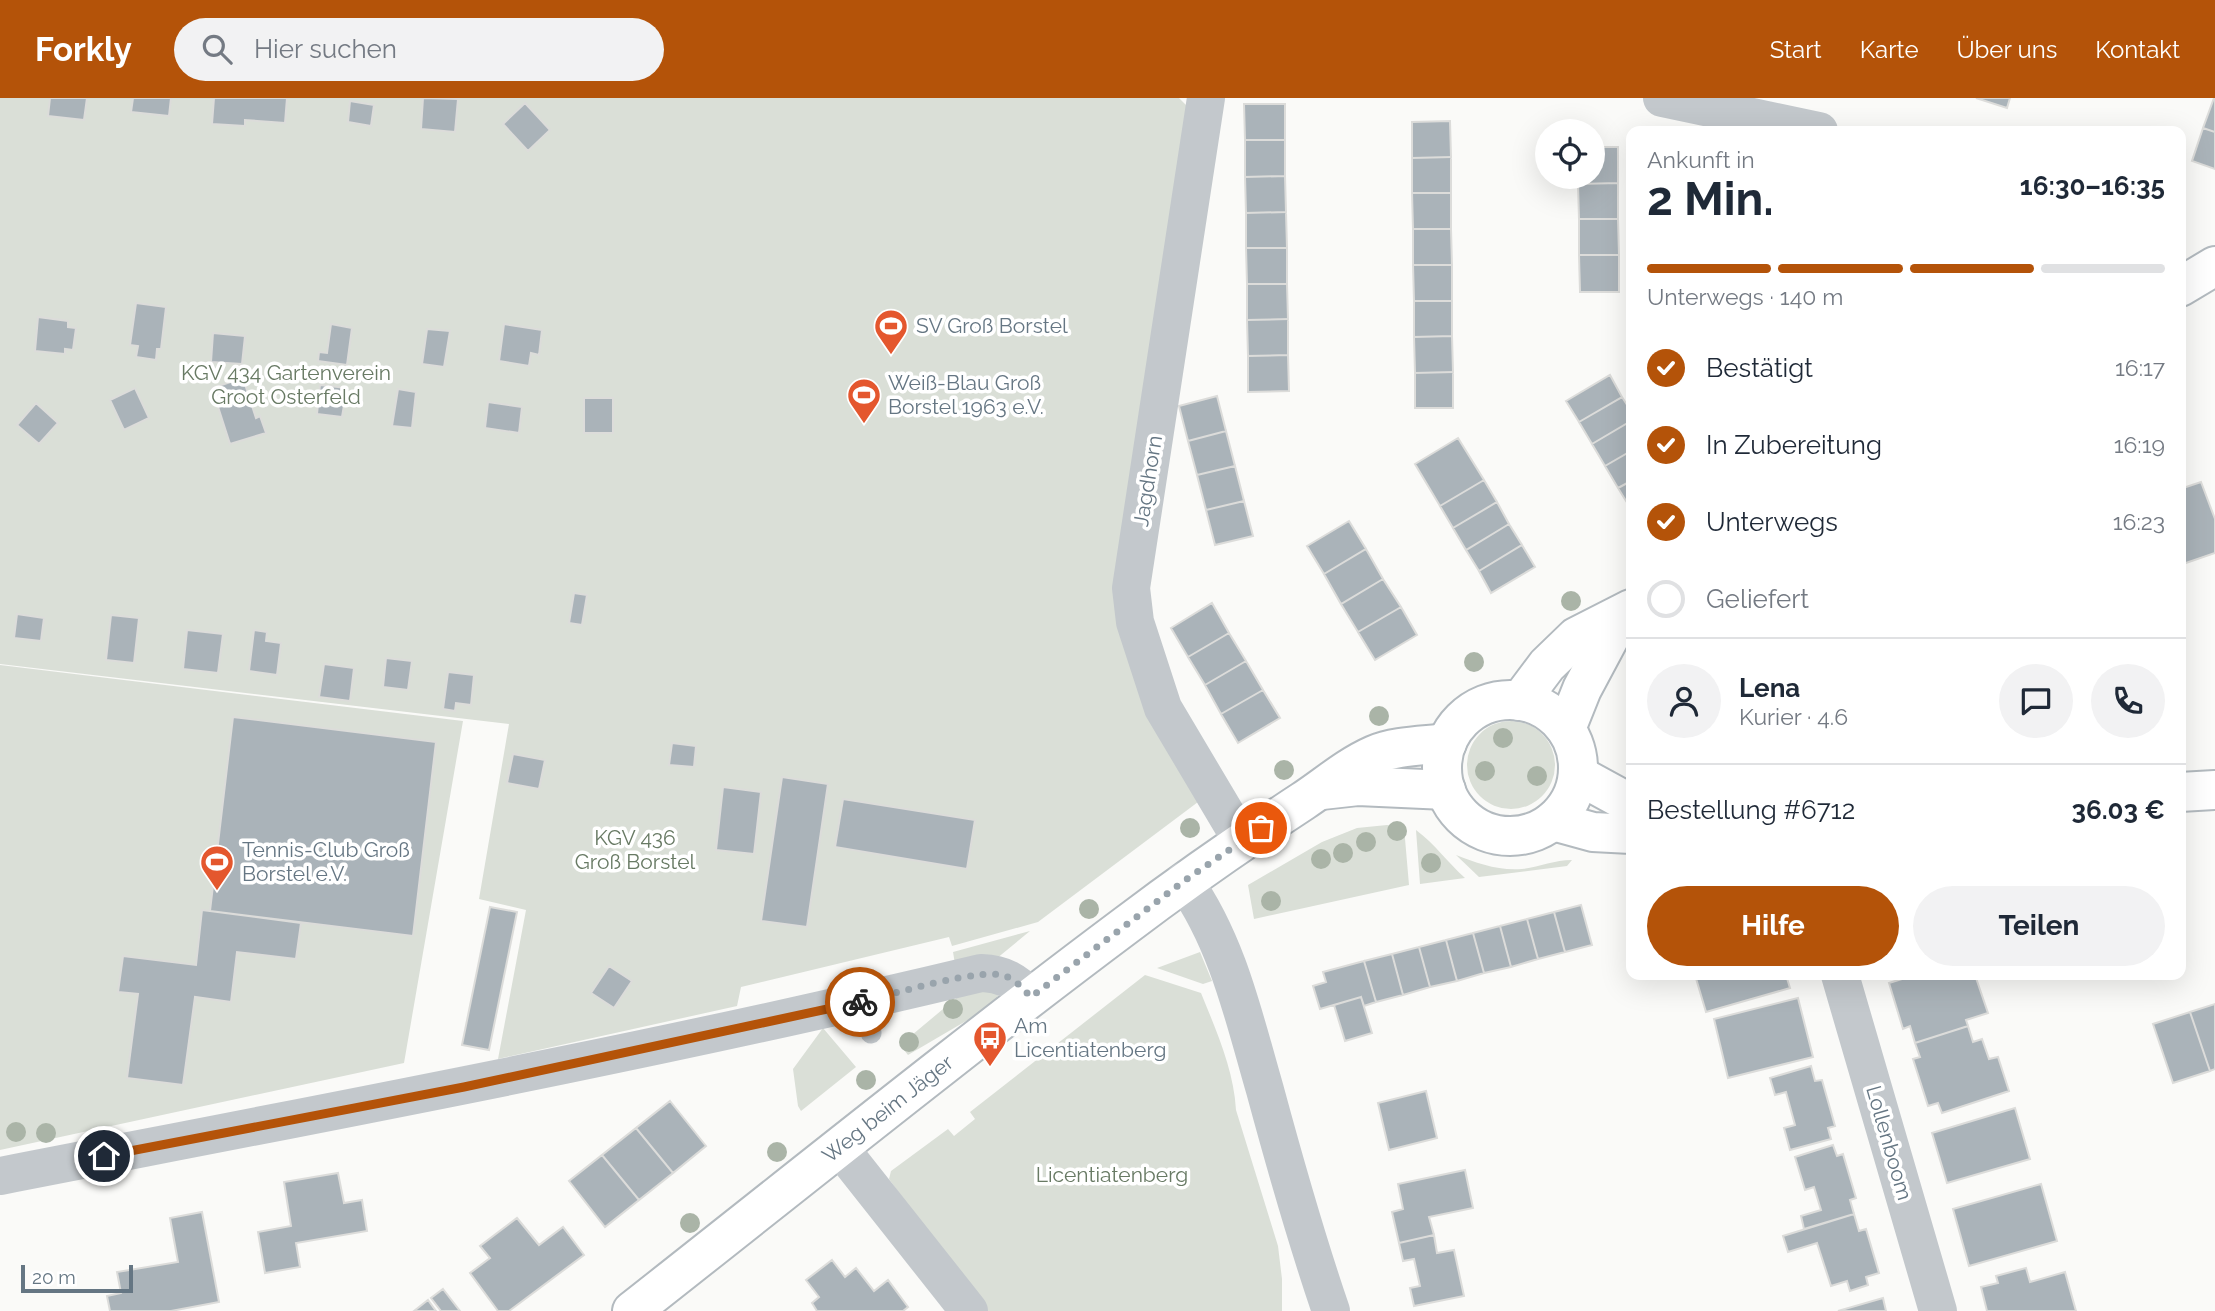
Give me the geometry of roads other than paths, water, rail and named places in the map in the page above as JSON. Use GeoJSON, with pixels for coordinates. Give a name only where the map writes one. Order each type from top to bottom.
{"type":"FeatureCollection","features":[{"type":"Feature","properties":{"kind":"street","name":"Jagdhorn"},"geometry":{"type":"LineString","coordinates":[[1206,98],[1131,589],[1135,622],[1163,708],[1242,841]]}},
{"type":"Feature","properties":{"kind":"street"},"geometry":{"type":"LineString","coordinates":[[1662,98],[1795,126]]}},
{"type":"Feature","properties":{"kind":"street"},"geometry":{"type":"LineString","coordinates":[[2186,283],[2215,266]]}},
{"type":"Feature","properties":{"kind":"street"},"geometry":{"type":"LineString","coordinates":[[1520,701],[1547,665],[1576,637],[1626,613]]}},
{"type":"Feature","properties":{"kind":"street"},"geometry":{"type":"LineString","coordinates":[[1566,729],[1582,689],[1626,613]]}},
{"type":"Feature","properties":{"kind":"street"},"geometry":{"type":"LineString","coordinates":[[1520,701],[1537,705],[1566,729],[1574,745],[1578,775],[1570,800],[1553,821],[1523,835],[1489,833],[1464,818],[1454,807],[1446,790],[1442,768],[1447,743],[1455,728],[1471,712],[1486,704],[1520,701]]}},
{"type":"Feature","properties":{"kind":"street","name":"Weg beim Jäger"},"geometry":{"type":"LineString","coordinates":[[632,1311],[1031,997],[1184,881],[1348,769],[1376,754],[1447,743]]}},
{"type":"Feature","properties":{"kind":"street"},"geometry":{"type":"LineString","coordinates":[[1578,775],[1626,801]]}},
{"type":"Feature","properties":{"kind":"street","name":"Weg beim Jäger"},"geometry":{"type":"LineString","coordinates":[[1319,790],[1358,786],[1446,790]]}},
{"type":"Feature","properties":{"kind":"street"},"geometry":{"type":"LineString","coordinates":[[2186,792],[2215,790]]}},
{"type":"Feature","properties":{"kind":"street"},"geometry":{"type":"LineString","coordinates":[[1553,821],[1593,832],[1626,834]]}},
{"type":"Feature","properties":{"kind":"street"},"geometry":{"type":"LineString","coordinates":[[1184,881],[1217,936],[1239,999],[1307,1239],[1331,1311]]}},
{"type":"Feature","properties":{"kind":"street"},"geometry":{"type":"LineString","coordinates":[[0,1176],[464,1087],[868,1017],[981,973],[1005,976],[1017,982],[1031,997]]}},
{"type":"Feature","properties":{"kind":"street","name":"Lollenboom"},"geometry":{"type":"LineString","coordinates":[[1841,980],[1938,1311]]}},
{"type":"Feature","properties":{"kind":"street"},"geometry":{"type":"LineString","coordinates":[[841,1147],[969,1311]]}},
{"type":"Feature","properties":{"kind":"place","name":"SV Groß Borstel"},"geometry":{"type":"Point","coordinates":[891,356]}},
{"type":"Feature","properties":{"kind":"place","name":"Weiß-Blau Groß Borstel 1963 e.V."},"geometry":{"type":"Point","coordinates":[864,425]}},
{"type":"Feature","properties":{"kind":"place","name":"Tennis-Club Groß Borstel e.V."},"geometry":{"type":"Point","coordinates":[217,892]}},
{"type":"Feature","properties":{"kind":"place","name":"Am Licentiatenberg"},"geometry":{"type":"Point","coordinates":[990,1068]}},
{"type":"Feature","properties":{"kind":"park label","name":"KGV 434 Gartenverein Groot Osterfeld"},"geometry":{"type":"Point","coordinates":[286,385]}},
{"type":"Feature","properties":{"kind":"park label","name":"KGV 436 Groß Borstel"},"geometry":{"type":"Point","coordinates":[635,850]}},
{"type":"Feature","properties":{"kind":"park label","name":"Licentiatenberg"},"geometry":{"type":"Point","coordinates":[1112,1175]}}]}
